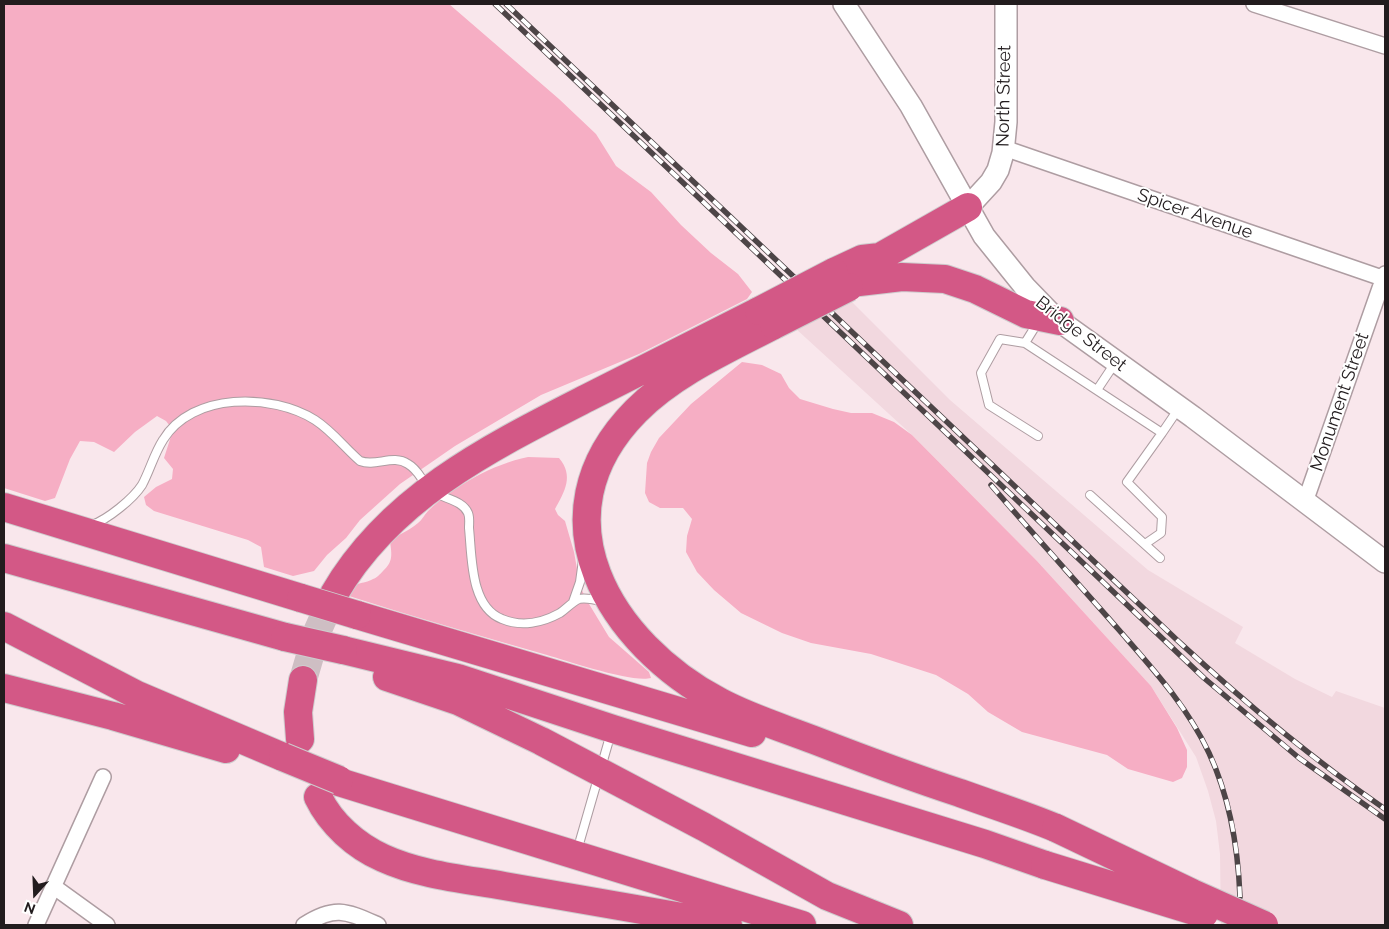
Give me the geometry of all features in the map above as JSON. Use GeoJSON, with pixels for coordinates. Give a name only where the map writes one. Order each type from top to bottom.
{"type":"FeatureCollection","features":[{"type":"Feature","properties":{"kind":"highway"},"geometry":{"type":"LineString","coordinates":[[847,280],[862,259],[880,257],[968,207]]}},
{"type":"Feature","properties":{"kind":"highway"},"geometry":{"type":"LineString","coordinates":[[334,594],[357,559],[379,533],[404,509],[475,458],[507,440],[847,280],[902,276],[941,278],[975,289],[1018,310],[1050,320]]}},
{"type":"Feature","properties":{"kind":"highway"},"geometry":{"type":"LineString","coordinates":[[767,318],[650,398],[630,417],[610,443],[598,467],[588,498],[586,534],[589,550],[603,588],[613,606],[634,634],[665,665],[689,684],[722,703],[780,728],[1056,828],[1264,925]]}},
{"type":"Feature","properties":{"kind":"highway"},"geometry":{"type":"LineString","coordinates":[[4,507],[576,681],[960,793]]}},
{"type":"Feature","properties":{"kind":"highway"},"geometry":{"type":"LineString","coordinates":[[4,558],[293,639],[341,655],[458,701],[600,772],[828,896],[900,925]]}},
{"type":"Feature","properties":{"kind":"highway"},"geometry":{"type":"LineString","coordinates":[[4,571],[161,614],[208,616]]}},
{"type":"Feature","properties":{"kind":"highway"},"geometry":{"type":"LineString","coordinates":[[4,626],[143,697],[290,754],[336,786],[576,856],[802,925]]}},
{"type":"Feature","properties":{"kind":"highway"},"geometry":{"type":"LineString","coordinates":[[341,655],[458,678],[985,844],[1045,865],[1241,925]]}},
{"type":"Feature","properties":{"kind":"highway"},"geometry":{"type":"LineString","coordinates":[[290,754],[303,680]]}},
{"type":"Feature","properties":{"kind":"highway"},"geometry":{"type":"LineString","coordinates":[[4,688],[113,716],[290,754]]}},
{"type":"Feature","properties":{"kind":"highway"},"geometry":{"type":"LineString","coordinates":[[336,786],[330,816],[351,838],[372,853],[398,864],[466,879],[728,925]]}},
{"type":"Feature","properties":{"kind":"street","name":"Bridge Street"},"geometry":{"type":"LineString","coordinates":[[844,4],[910,106],[984,236],[1050,320],[1116,362],[1385,562]]}},
{"type":"Feature","properties":{"kind":"street","name":"North Street"},"geometry":{"type":"LineString","coordinates":[[968,207],[993,179],[1001,164],[1004,148],[1006,4]]}},
{"type":"Feature","properties":{"kind":"street"},"geometry":{"type":"LineString","coordinates":[[1254,4],[1385,46]]}},
{"type":"Feature","properties":{"kind":"street","name":"Spicer Avenue"},"geometry":{"type":"LineString","coordinates":[[1004,148],[1385,277]]}},
{"type":"Feature","properties":{"kind":"street","name":"Monument Street"},"geometry":{"type":"LineString","coordinates":[[1305,502],[1385,277]]}},
{"type":"Feature","properties":{"kind":"street"},"geometry":{"type":"LineString","coordinates":[[36,925],[103,778]]}},
{"type":"Feature","properties":{"kind":"street"},"geometry":{"type":"LineString","coordinates":[[53,886],[108,925]]}},
{"type":"Feature","properties":{"kind":"street"},"geometry":{"type":"LineString","coordinates":[[304,925],[319,916],[337,912],[378,925]]}},
{"type":"Feature","properties":{"kind":"lane"},"geometry":{"type":"LineString","coordinates":[[1025,343],[1050,320]]}},
{"type":"Feature","properties":{"kind":"lane"},"geometry":{"type":"LineString","coordinates":[[1038,436],[989,405],[981,373],[1000,339],[1025,343],[1162,433]]}},
{"type":"Feature","properties":{"kind":"lane"},"geometry":{"type":"LineString","coordinates":[[1097,390],[1116,362]]}},
{"type":"Feature","properties":{"kind":"lane"},"geometry":{"type":"LineString","coordinates":[[74,529],[89,526],[108,518],[136,492],[142,485],[164,438],[185,417],[206,407],[230,402],[254,401],[269,403],[302,414],[322,425],[360,461],[368,464],[389,460],[402,460],[422,477],[430,489],[463,506],[469,516],[475,585],[485,607],[492,615],[512,622],[529,623],[561,612],[579,599],[592,599],[613,606]]}},
{"type":"Feature","properties":{"kind":"lane"},"geometry":{"type":"LineString","coordinates":[[1145,544],[1161,533],[1162,517],[1126,482],[1179,408]]}},
{"type":"Feature","properties":{"kind":"lane"},"geometry":{"type":"LineString","coordinates":[[1090,495],[1160,558]]}},
{"type":"Feature","properties":{"kind":"lane"},"geometry":{"type":"LineString","coordinates":[[570,605],[574,600],[580,582],[586,534]]}},
{"type":"Feature","properties":{"kind":"lane"},"geometry":{"type":"LineString","coordinates":[[576,856],[612,728]]}},
{"type":"Feature","properties":{"kind":"shaded area"},"geometry":{"type":"Polygon","coordinates":[[[4,4],[449,4],[559,99],[596,134],[616,166],[651,192],[681,225],[711,253],[738,274],[752,292],[747,299],[639,354],[541,395],[455,446],[400,484],[360,520],[346,538],[327,555],[314,571],[293,576],[264,567],[261,547],[248,540],[154,511],[146,505],[144,497],[156,487],[172,479],[173,469],[164,458],[173,430],[166,421],[157,416],[135,432],[114,452],[94,442],[80,441],[70,459],[55,498],[45,501],[4,488],[4,4]]]}},
{"type":"Feature","properties":{"kind":"shaded area"},"geometry":{"type":"Polygon","coordinates":[[[850,300],[950,400],[1148,570],[1243,627],[1235,643],[1295,679],[1332,697],[1336,691],[1385,708],[1385,925],[1221,925],[1220,854],[1216,821],[1196,757],[1151,686],[1037,561],[912,435],[795,328],[850,300]]]}},
{"type":"Feature","properties":{"kind":"shaded area"},"geometry":{"type":"Polygon","coordinates":[[[742,362],[762,365],[781,374],[789,388],[800,399],[851,413],[872,413],[894,422],[912,435],[1037,561],[1151,686],[1177,728],[1187,750],[1187,767],[1182,778],[1173,782],[1128,769],[1107,755],[1022,732],[988,712],[968,694],[936,675],[871,654],[811,643],[782,633],[741,613],[714,590],[697,572],[686,552],[687,536],[692,519],[683,508],[660,508],[649,502],[645,493],[647,463],[659,438],[691,404],[742,362]]]}},
{"type":"Feature","properties":{"kind":"shaded area"},"geometry":{"type":"Polygon","coordinates":[[[528,457],[559,458],[564,465],[567,477],[565,490],[555,509],[558,515],[565,521],[574,552],[580,586],[609,637],[649,672],[651,678],[642,679],[600,671],[349,596],[353,587],[376,578],[386,568],[391,558],[390,542],[418,523],[438,502],[475,477],[501,465],[528,457]]]}},
{"type":"Feature","properties":{"kind":"tunnel"},"geometry":{"type":"LineString","coordinates":[[303,680],[317,632],[334,594]]}},
{"type":"Feature","properties":{"kind":"railway"},"geometry":{"type":"LineString","coordinates":[[495,4],[1204,678],[1299,758],[1385,819]]}},
{"type":"Feature","properties":{"kind":"railway"},"geometry":{"type":"LineString","coordinates":[[506,4],[1177,640],[1278,728],[1385,809]]}},
{"type":"Feature","properties":{"kind":"railway"},"geometry":{"type":"LineString","coordinates":[[991,485],[1144,659],[1190,719],[1209,753],[1228,805],[1235,841],[1240,897]]}}]}
